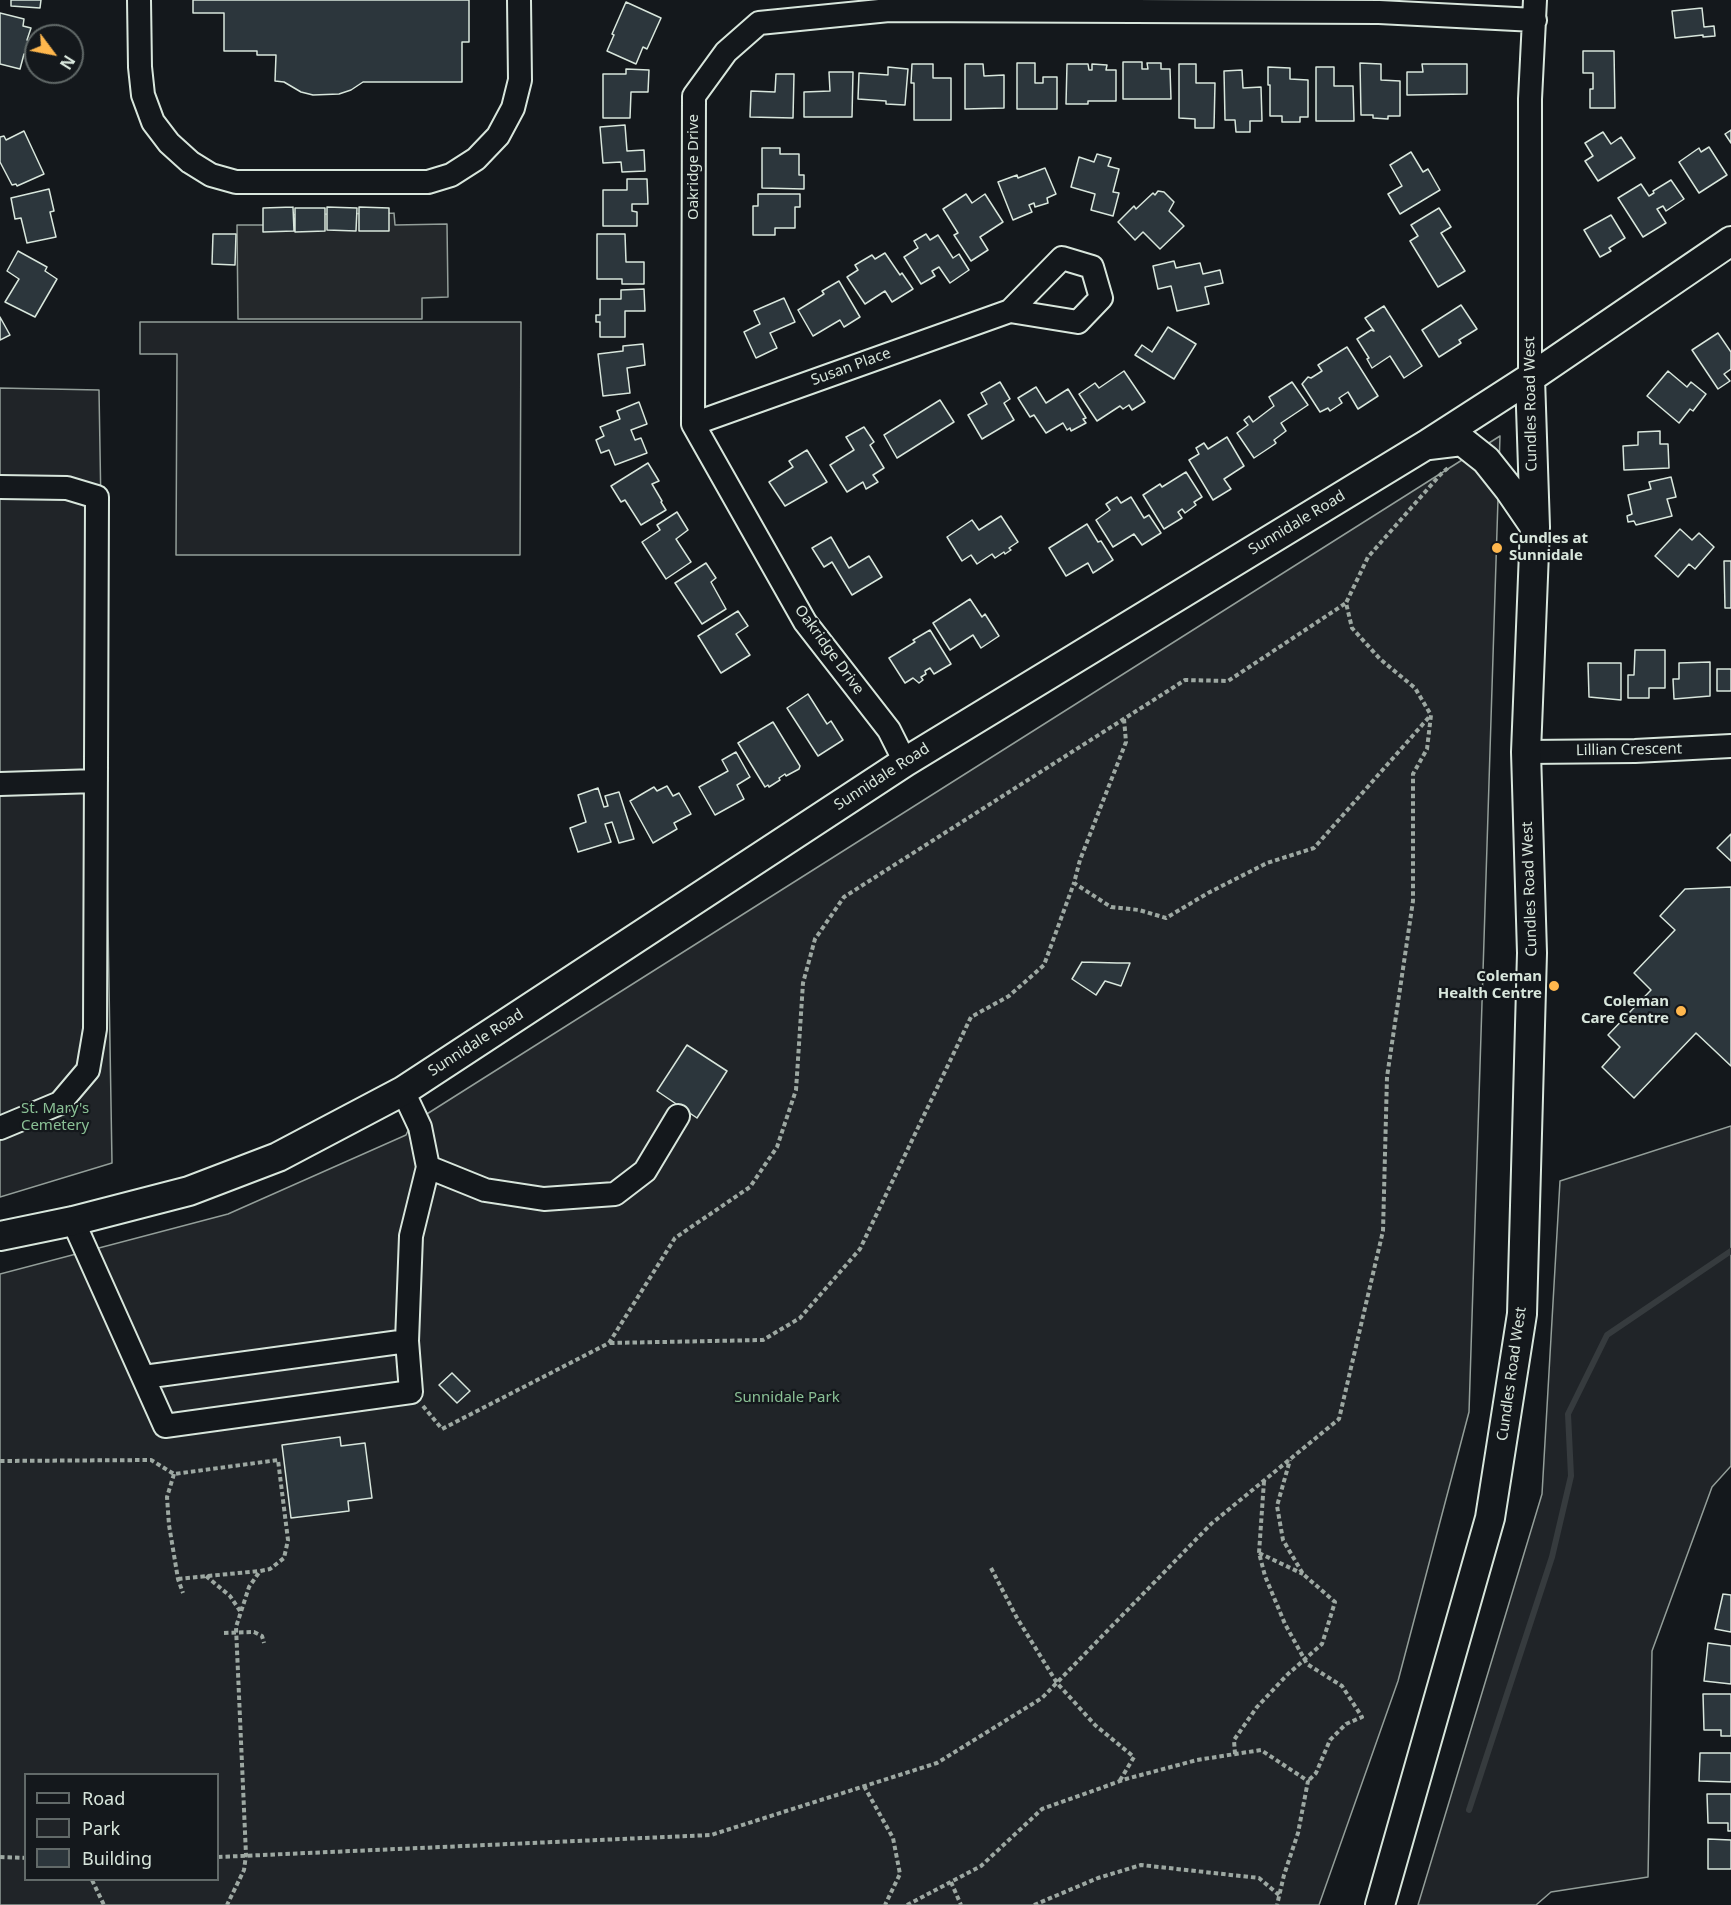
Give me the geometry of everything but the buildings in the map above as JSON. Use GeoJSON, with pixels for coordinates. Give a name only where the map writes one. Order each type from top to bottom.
{"type":"FeatureCollection","features":[{"type":"Feature","properties":{"kind":"main road","name":"Sunnidale Road"},"geometry":{"type":"LineString","coordinates":[[0,1236],[73,1221],[189,1191],[278,1157],[403,1091],[904,762],[1426,445],[1530,378],[1731,241]]}},
{"type":"Feature","properties":{"kind":"main road","name":"Cundles Road West"},"geometry":{"type":"LineString","coordinates":[[1380,1905],[1490,1518],[1522,1314],[1532,953],[1526,752],[1534,527],[1530,378]]}},
{"type":"Feature","properties":{"kind":"main road"},"geometry":{"type":"LineString","coordinates":[[1426,445],[1462,441],[1485,460],[1509,489],[1534,527]]}},
{"type":"Feature","properties":{"kind":"street"},"geometry":{"type":"LineString","coordinates":[[139,0],[140,67],[143,95],[153,122],[169,143],[190,162],[211,175],[236,182],[428,182],[452,175],[476,159],[498,136],[513,108],[520,80],[519,0]]}},
{"type":"Feature","properties":{"kind":"street","name":"Oakridge Drive"},"geometry":{"type":"LineString","coordinates":[[904,762],[889,730],[805,622],[693,424],[694,96],[726,52],[759,23],[889,10],[1378,12],[1535,10]]}},
{"type":"Feature","properties":{"kind":"street","name":"Cundles Road West"},"geometry":{"type":"LineString","coordinates":[[1530,378],[1530,99],[1535,10]]}},
{"type":"Feature","properties":{"kind":"street","name":"Susan Place"},"geometry":{"type":"LineString","coordinates":[[693,424],[1010,311]]}},
{"type":"Feature","properties":{"kind":"street"},"geometry":{"type":"LineString","coordinates":[[0,487],[67,488],[97,497],[95,1029],[88,1070],[60,1102],[0,1128]]}},
{"type":"Feature","properties":{"kind":"street","name":"Lillian Crescent"},"geometry":{"type":"LineString","coordinates":[[1526,752],[1635,751],[1731,746]]}},
{"type":"Feature","properties":{"kind":"street"},"geometry":{"type":"LineString","coordinates":[[0,784],[96,781]]}},
{"type":"Feature","properties":{"kind":"street"},"geometry":{"type":"LineString","coordinates":[[73,1221],[165,1426],[411,1392],[407,1341],[411,1236],[428,1167],[420,1127],[403,1091]]}},
{"type":"Feature","properties":{"kind":"street"},"geometry":{"type":"LineString","coordinates":[[428,1167],[485,1190],[544,1199],[615,1194],[645,1171],[678,1116]]}},
{"type":"Feature","properties":{"kind":"street"},"geometry":{"type":"LineString","coordinates":[[144,1377],[407,1341]]}},
{"type":"Feature","properties":{"kind":"path"},"geometry":{"type":"LineString","coordinates":[[609,1343],[675,1238],[750,1187],[777,1147],[796,1090],[803,983],[815,939],[844,897],[1185,680],[1228,681],[1346,603],[1368,557],[1412,508]]}},
{"type":"Feature","properties":{"kind":"path"},"geometry":{"type":"LineString","coordinates":[[219,1857],[711,1835],[937,1763],[1042,1698],[1211,1524],[1339,1419],[1383,1231],[1387,1077],[1413,901],[1413,774],[1427,749],[1431,715],[1415,688],[1380,659],[1352,628],[1346,603]]}},
{"type":"Feature","properties":{"kind":"path"},"geometry":{"type":"LineString","coordinates":[[1074,883],[1111,907],[1139,910],[1166,918],[1208,893],[1267,863],[1314,848],[1431,715]]}},
{"type":"Feature","properties":{"kind":"path"},"geometry":{"type":"LineString","coordinates":[[411,1392],[442,1429],[609,1343],[764,1340],[800,1318],[860,1249],[972,1017],[1009,996],[1044,964],[1074,883],[1080,860],[1126,742],[1124,719]]}},
{"type":"Feature","properties":{"kind":"path"},"geometry":{"type":"LineString","coordinates":[[1234,1754],[1234,1740],[1257,1707],[1322,1644],[1335,1602],[1304,1574],[1283,1540],[1277,1506],[1290,1459]]}},
{"type":"Feature","properties":{"kind":"path"},"geometry":{"type":"LineString","coordinates":[[0,1461],[151,1460],[174,1474],[278,1460],[288,1540],[284,1558],[270,1569],[260,1571],[178,1579]]}},
{"type":"Feature","properties":{"kind":"path"},"geometry":{"type":"LineString","coordinates":[[174,1474],[167,1497],[169,1525],[178,1579],[183,1593]]}},
{"type":"Feature","properties":{"kind":"path"},"geometry":{"type":"LineString","coordinates":[[1264,1480],[1259,1554],[1265,1576],[1307,1664],[1342,1686],[1362,1717],[1346,1724],[1330,1740],[1316,1773],[1308,1781],[1298,1833],[1276,1905]]}},
{"type":"Feature","properties":{"kind":"path"},"geometry":{"type":"LineString","coordinates":[[1259,1554],[1304,1574]]}},
{"type":"Feature","properties":{"kind":"path"},"geometry":{"type":"LineString","coordinates":[[991,1568],[1017,1618],[1057,1683],[1095,1725],[1134,1757],[1119,1782]]}},
{"type":"Feature","properties":{"kind":"path"},"geometry":{"type":"LineString","coordinates":[[227,1905],[244,1870],[246,1855],[236,1627],[249,1587],[260,1571]]}},
{"type":"Feature","properties":{"kind":"path"},"geometry":{"type":"LineString","coordinates":[[206,1575],[230,1596],[240,1612]]}},
{"type":"Feature","properties":{"kind":"path"},"geometry":{"type":"LineString","coordinates":[[224,1633],[254,1632],[262,1636],[264,1643]]}},
{"type":"Feature","properties":{"kind":"path"},"geometry":{"type":"LineString","coordinates":[[907,1905],[981,1866],[1042,1809],[1119,1782],[1197,1760],[1261,1750],[1308,1781]]}},
{"type":"Feature","properties":{"kind":"path"},"geometry":{"type":"LineString","coordinates":[[864,1786],[893,1838],[900,1874],[885,1905]]}},
{"type":"Feature","properties":{"kind":"path"},"geometry":{"type":"LineString","coordinates":[[0,1857],[24,1858]]}},
{"type":"Feature","properties":{"kind":"path"},"geometry":{"type":"LineString","coordinates":[[1034,1905],[1098,1878],[1141,1864],[1259,1878],[1279,1894]]}},
{"type":"Feature","properties":{"kind":"path"},"geometry":{"type":"LineString","coordinates":[[92,1881],[104,1905]]}},
{"type":"Feature","properties":{"kind":"path"},"geometry":{"type":"LineString","coordinates":[[951,1882],[961,1905]]}},
{"type":"Feature","properties":{"kind":"green space"},"geometry":{"type":"Polygon","coordinates":[[[140,322],[521,322],[520,555],[176,555],[177,354],[140,354],[140,322]]]}},
{"type":"Feature","properties":{"kind":"green space","name":"St. Mary's Cemetery"},"geometry":{"type":"Polygon","coordinates":[[[0,388],[99,390],[112,1163],[0,1197],[0,388]]]}},
{"type":"Feature","properties":{"kind":"green space","name":"Sunnidale Park"},"geometry":{"type":"Polygon","coordinates":[[[1500,436],[1469,1412],[1398,1681],[1319,1905],[0,1905],[0,1274],[228,1214],[406,1135],[411,1124],[1500,436]]]}},
{"type":"Feature","properties":{"kind":"green space"},"geometry":{"type":"Polygon","coordinates":[[[1731,1126],[1731,1466],[1712,1487],[1652,1651],[1648,1877],[1551,1892],[1536,1905],[1418,1905],[1542,1494],[1560,1181],[1731,1126]]]}},
{"type":"Feature","properties":{"kind":"shaded area"},"geometry":{"type":"Polygon","coordinates":[[[394,213],[395,225],[447,224],[448,297],[422,298],[422,319],[238,319],[237,225],[272,225],[272,215],[394,213]]]}},
{"type":"Feature","properties":{"kind":"waterway"},"geometry":{"type":"LineString","coordinates":[[1469,1810],[1552,1557],[1571,1476],[1568,1414],[1607,1335],[1731,1251]]}},
{"type":"Feature","properties":{"kind":"place","name":"Cundles at Sunnidale"},"geometry":{"type":"Point","coordinates":[1497,548]}},
{"type":"Feature","properties":{"kind":"place","name":"Coleman Health Centre"},"geometry":{"type":"Point","coordinates":[1554,986]}},
{"type":"Feature","properties":{"kind":"place","name":"Coleman Care Centre"},"geometry":{"type":"Point","coordinates":[1681,1011]}}]}
